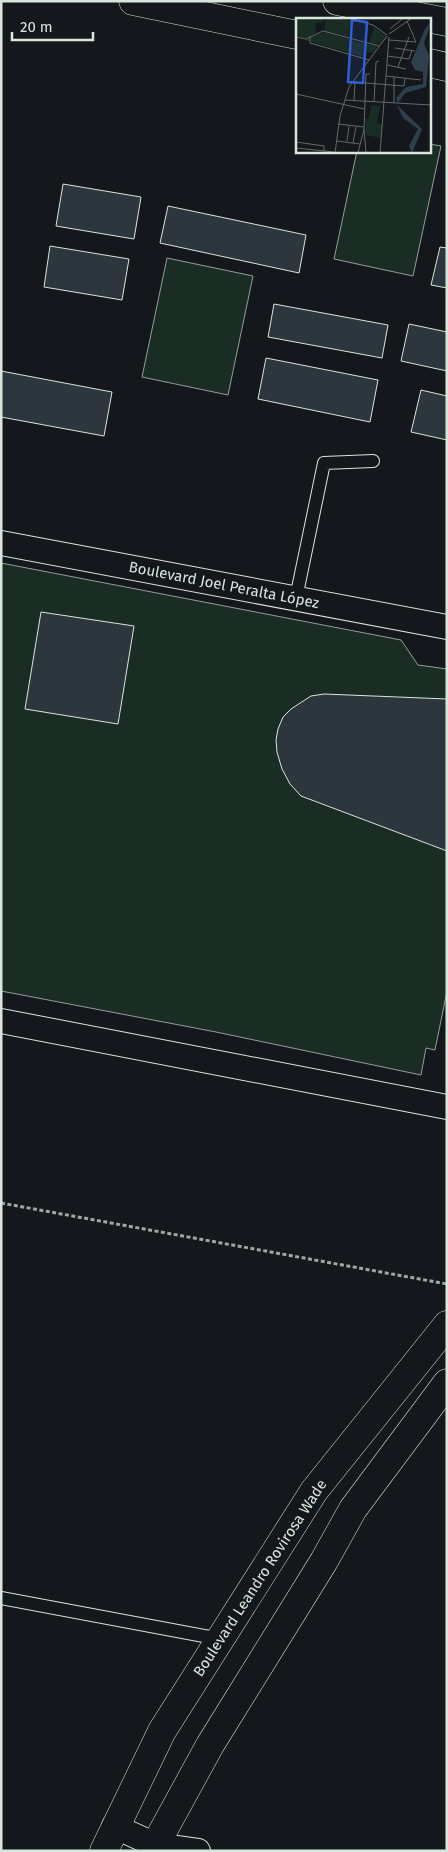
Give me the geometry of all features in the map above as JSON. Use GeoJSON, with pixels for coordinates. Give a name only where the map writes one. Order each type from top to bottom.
{"type":"FeatureCollection","features":[{"type":"Feature","properties":{"kind":"main road"},"geometry":{"type":"LineString","coordinates":[[133,1],[296,36]]}},
{"type":"Feature","properties":{"kind":"main road"},"geometry":{"type":"LineString","coordinates":[[337,1],[426,18]]}},
{"type":"Feature","properties":{"kind":"main road"},"geometry":{"type":"LineString","coordinates":[[430,19],[447,22]]}},
{"type":"Feature","properties":{"kind":"main road"},"geometry":{"type":"LineString","coordinates":[[430,63],[447,67]]}},
{"type":"Feature","properties":{"kind":"main road","name":"Boulevard Leandro Rovirosa Wade"},"geometry":{"type":"LineString","coordinates":[[109,1839],[162,1731],[314,1491],[447,1325]]}},
{"type":"Feature","properties":{"kind":"main road"},"geometry":{"type":"LineString","coordinates":[[153,1848],[210,1745],[324,1561],[353,1509],[447,1383]]}},
{"type":"Feature","properties":{"kind":"main road"},"geometry":{"type":"LineString","coordinates":[[314,1491],[353,1509]]}},
{"type":"Feature","properties":{"kind":"street","name":"Boulevard Joel Peralta López"},"geometry":{"type":"LineString","coordinates":[[1,543],[447,627]]}},
{"type":"Feature","properties":{"kind":"street"},"geometry":{"type":"LineString","coordinates":[[1,1021],[447,1107]]}},
{"type":"Feature","properties":{"kind":"street"},"geometry":{"type":"LineString","coordinates":[[109,1839],[153,1848],[198,1851]]}},
{"type":"Feature","properties":{"kind":"lane"},"geometry":{"type":"LineString","coordinates":[[296,598],[324,463],[373,461]]}},
{"type":"Feature","properties":{"kind":"lane"},"geometry":{"type":"LineString","coordinates":[[1,1598],[220,1639]]}},
{"type":"Feature","properties":{"kind":"path"},"geometry":{"type":"LineString","coordinates":[[1,1203],[447,1284]]}},
{"type":"Feature","properties":{"kind":"green space"},"geometry":{"type":"Polygon","coordinates":[[[430,144],[441,146],[413,276],[334,259],[357,152],[430,152],[430,144]]]}},
{"type":"Feature","properties":{"kind":"green space"},"geometry":{"type":"Polygon","coordinates":[[[167,258],[253,276],[228,395],[142,377],[167,258]]]}},
{"type":"Feature","properties":{"kind":"green space"},"geometry":{"type":"Polygon","coordinates":[[[1,563],[401,640],[418,665],[447,669],[447,991],[435,1050],[426,1048],[421,1075],[216,1032],[1,991],[1,563]]]}},
{"type":"Feature","properties":{"kind":"building"},"geometry":{"type":"Polygon","coordinates":[[[63,184],[141,197],[134,239],[56,226],[63,184]]]}},
{"type":"Feature","properties":{"kind":"building"},"geometry":{"type":"Polygon","coordinates":[[[168,206],[306,235],[299,273],[160,243],[168,206]]]}},
{"type":"Feature","properties":{"kind":"building"},"geometry":{"type":"Polygon","coordinates":[[[50,246],[129,259],[122,300],[44,287],[50,246]]]}},
{"type":"Feature","properties":{"kind":"building"},"geometry":{"type":"Polygon","coordinates":[[[440,247],[447,248],[447,288],[431,285],[440,247]]]}},
{"type":"Feature","properties":{"kind":"building"},"geometry":{"type":"Polygon","coordinates":[[[274,304],[388,325],[382,358],[268,337],[274,304]]]}},
{"type":"Feature","properties":{"kind":"building"},"geometry":{"type":"Polygon","coordinates":[[[409,324],[447,332],[447,371],[401,361],[409,324]]]}},
{"type":"Feature","properties":{"kind":"building"},"geometry":{"type":"Polygon","coordinates":[[[266,358],[378,380],[370,422],[258,399],[266,358]]]}},
{"type":"Feature","properties":{"kind":"building"},"geometry":{"type":"Polygon","coordinates":[[[1,371],[112,392],[104,436],[1,417],[1,371]]]}},
{"type":"Feature","properties":{"kind":"building"},"geometry":{"type":"Polygon","coordinates":[[[421,390],[447,396],[447,440],[411,432],[421,390]]]}},
{"type":"Feature","properties":{"kind":"building"},"geometry":{"type":"Polygon","coordinates":[[[41,612],[134,626],[118,724],[25,709],[41,612]]]}},
{"type":"Feature","properties":{"kind":"building"},"geometry":{"type":"Polygon","coordinates":[[[324,694],[447,699],[447,851],[301,796],[290,784],[282,769],[277,752],[276,740],[278,729],[283,717],[291,709],[311,696],[324,694]]]}}]}
